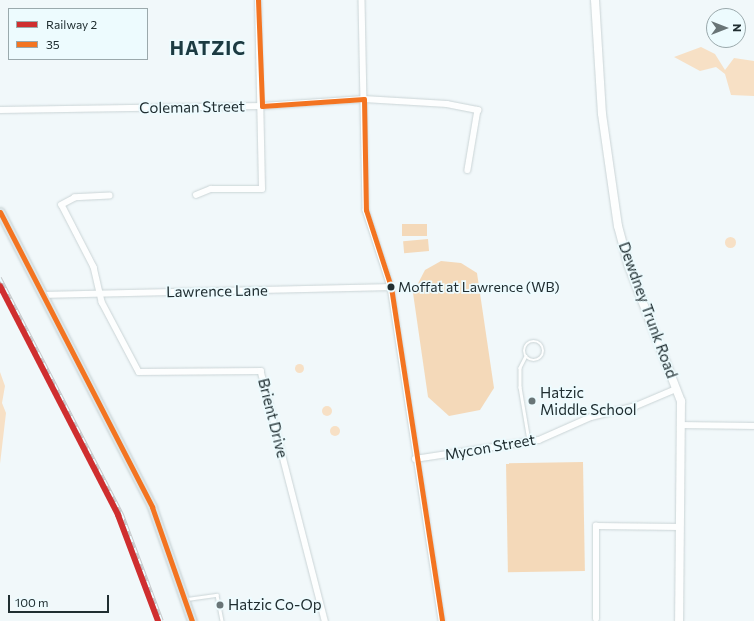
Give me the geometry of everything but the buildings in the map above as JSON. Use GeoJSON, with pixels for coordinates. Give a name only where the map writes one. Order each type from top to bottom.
{"type":"FeatureCollection","features":[{"type":"Feature","properties":{"kind":"main road","name":"Dewdney Trunk Road"},"geometry":{"type":"LineString","coordinates":[[595,0],[602,114],[618,226],[628,264],[681,401],[680,621]]}},
{"type":"Feature","properties":{"kind":"main road"},"geometry":{"type":"LineString","coordinates":[[0,212],[152,507],[186,599],[192,621]]}},
{"type":"Feature","properties":{"kind":"street"},"geometry":{"type":"LineString","coordinates":[[196,195],[211,189],[262,189],[262,106],[258,0]]}},
{"type":"Feature","properties":{"kind":"street"},"geometry":{"type":"LineString","coordinates":[[362,0],[366,210],[391,287],[415,459],[442,621]]}},
{"type":"Feature","properties":{"kind":"street","name":"Coleman Street"},"geometry":{"type":"LineString","coordinates":[[0,110],[262,106],[364,99],[447,104],[478,110],[468,170]]}},
{"type":"Feature","properties":{"kind":"street"},"geometry":{"type":"LineString","coordinates":[[100,294],[94,267],[62,202],[110,196]]}},
{"type":"Feature","properties":{"kind":"street","name":"Lawrence Lane"},"geometry":{"type":"LineString","coordinates":[[43,295],[391,287]]}},
{"type":"Feature","properties":{"kind":"street","name":"Brient Drive"},"geometry":{"type":"LineString","coordinates":[[100,294],[139,372],[261,371],[325,621]]}},
{"type":"Feature","properties":{"kind":"street","name":"Mycon Street"},"geometry":{"type":"LineString","coordinates":[[415,459],[529,441],[591,417],[636,406],[676,388]]}},
{"type":"Feature","properties":{"kind":"street"},"geometry":{"type":"LineString","coordinates":[[681,425],[754,426]]}},
{"type":"Feature","properties":{"kind":"street"},"geometry":{"type":"LineString","coordinates":[[596,619],[596,526],[680,527]]}},
{"type":"Feature","properties":{"kind":"lane"},"geometry":{"type":"LineString","coordinates":[[526,356],[531,360],[540,359],[544,350],[542,345],[536,341],[527,344],[526,356],[520,368],[520,386],[529,441]]}},
{"type":"Feature","properties":{"kind":"lane"},"geometry":{"type":"LineString","coordinates":[[186,599],[217,595],[222,621]]}},
{"type":"Feature","properties":{"kind":"shaded area"},"geometry":{"type":"Polygon","coordinates":[[[701,47],[715,54],[725,70],[734,58],[754,61],[754,96],[731,95],[725,74],[716,67],[700,71],[674,57],[701,47]]]}},
{"type":"Feature","properties":{"kind":"shaded area"},"geometry":{"type":"Polygon","coordinates":[[[402,224],[427,224],[427,236],[402,236],[402,224]]]}},
{"type":"Feature","properties":{"kind":"shaded area"},"geometry":{"type":"Polygon","coordinates":[[[730,236],[734,238],[736,242],[734,246],[730,248],[726,246],[724,242],[726,238],[730,236]]]}},
{"type":"Feature","properties":{"kind":"shaded area"},"geometry":{"type":"Polygon","coordinates":[[[428,239],[429,251],[404,253],[403,241],[428,239]]]}},
{"type":"Feature","properties":{"kind":"shaded area"},"geometry":{"type":"Polygon","coordinates":[[[441,261],[461,263],[477,273],[494,388],[480,410],[449,416],[428,397],[413,293],[425,270],[441,261]]]}},
{"type":"Feature","properties":{"kind":"shaded area"},"geometry":{"type":"Polygon","coordinates":[[[297,364],[301,364],[303,368],[301,372],[297,372],[295,370],[295,366],[297,364]]]}},
{"type":"Feature","properties":{"kind":"shaded area"},"geometry":{"type":"Polygon","coordinates":[[[0,372],[5,386],[2,403],[6,413],[0,464],[0,372]]]}},
{"type":"Feature","properties":{"kind":"shaded area"},"geometry":{"type":"Polygon","coordinates":[[[325,406],[329,406],[331,407],[331,415],[325,416],[322,413],[322,409],[325,406]]]}},
{"type":"Feature","properties":{"kind":"shaded area"},"geometry":{"type":"Polygon","coordinates":[[[333,426],[337,426],[340,431],[337,436],[333,436],[330,433],[330,429],[333,426]]]}},
{"type":"Feature","properties":{"kind":"shaded area"},"geometry":{"type":"Polygon","coordinates":[[[583,462],[585,571],[508,572],[506,463],[583,462]]]}},
{"type":"Feature","properties":{"kind":"railway"},"geometry":{"type":"LineString","coordinates":[[0,278],[122,514],[162,621]]}},
{"type":"Feature","properties":{"kind":"rail line","name":"2"},"geometry":{"type":"LineString","coordinates":[[0,286],[118,515],[158,621]]}},
{"type":"Feature","properties":{"kind":"transit line","name":"35"},"geometry":{"type":"LineString","coordinates":[[258,0],[262,106],[364,99],[366,210],[391,287],[442,621]]}},
{"type":"Feature","properties":{"kind":"transit line","name":"35"},"geometry":{"type":"LineString","coordinates":[[0,212],[152,507],[192,621]]}},
{"type":"Feature","properties":{"kind":"place","name":"Moffat at Lawrence (WB)"},"geometry":{"type":"Point","coordinates":[391,287]}},
{"type":"Feature","properties":{"kind":"place","name":"Hatzic Middle School"},"geometry":{"type":"Point","coordinates":[532,401]}},
{"type":"Feature","properties":{"kind":"place","name":"Hatzic Co-Op"},"geometry":{"type":"Point","coordinates":[220,605]}},
{"type":"Feature","properties":{"kind":"district","name":"HATZIC"},"geometry":{"type":"Point","coordinates":[208,48]}}]}
